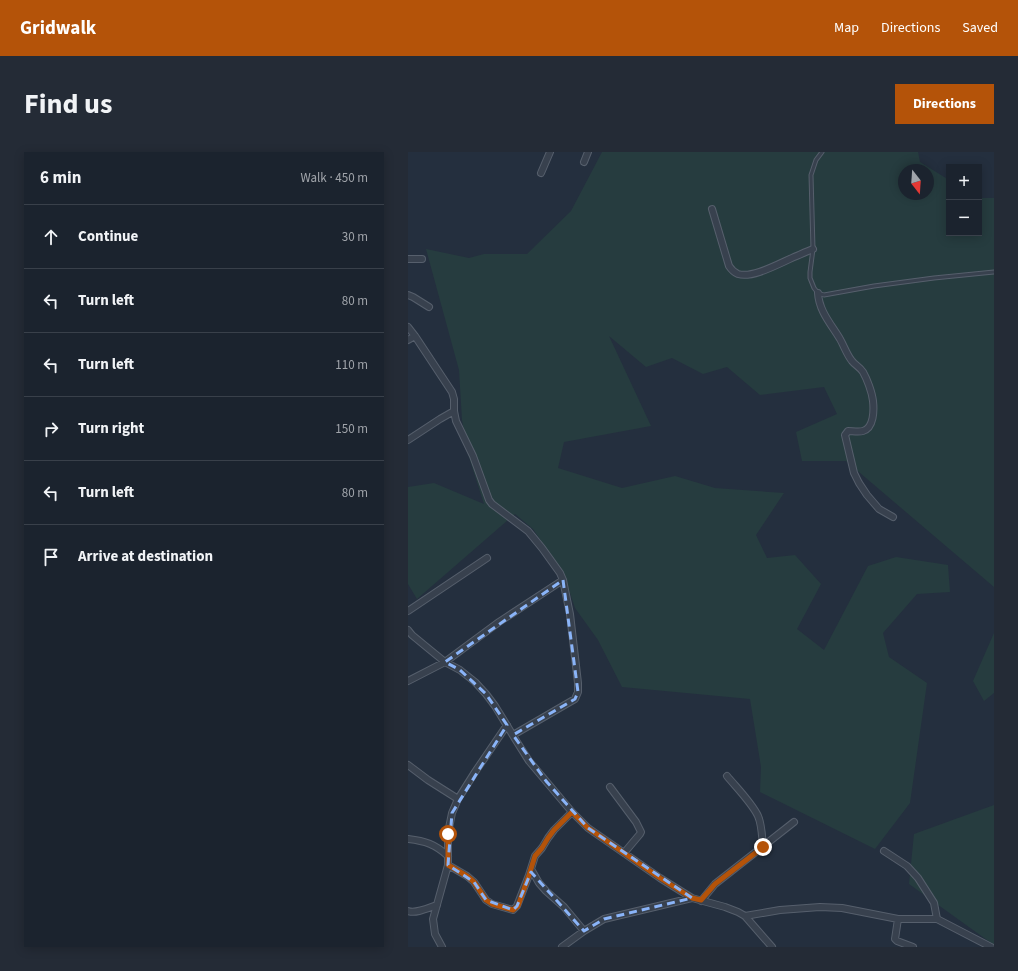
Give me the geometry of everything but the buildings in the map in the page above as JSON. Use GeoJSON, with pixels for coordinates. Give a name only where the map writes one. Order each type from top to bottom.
{"type":"FeatureCollection","features":[{"type":"Feature","properties":{"kind":"street"},"geometry":{"type":"LineString","coordinates":[[540,173],[550,152]]}},
{"type":"Feature","properties":{"kind":"street"},"geometry":{"type":"LineString","coordinates":[[584,162],[588,152]]}},
{"type":"Feature","properties":{"kind":"street"},"geometry":{"type":"LineString","coordinates":[[712,208],[729,266],[734,272],[747,275],[769,269],[813,249]]}},
{"type":"Feature","properties":{"kind":"street"},"geometry":{"type":"LineString","coordinates":[[408,259],[422,259]]}},
{"type":"Feature","properties":{"kind":"street"},"geometry":{"type":"LineString","coordinates":[[818,293],[818,300],[821,308],[850,358],[863,372],[873,401],[874,408],[868,428],[863,431],[848,431],[846,433],[854,473],[867,495],[876,506],[893,518]]}},
{"type":"Feature","properties":{"kind":"street"},"geometry":{"type":"LineString","coordinates":[[408,295],[429,307]]}},
{"type":"Feature","properties":{"kind":"street"},"geometry":{"type":"LineString","coordinates":[[408,327],[452,392],[456,421],[473,456],[489,500],[492,504],[528,531],[542,548],[563,580],[570,614],[578,692],[574,699],[513,735]]}},
{"type":"Feature","properties":{"kind":"street"},"geometry":{"type":"LineString","coordinates":[[408,340],[415,336]]}},
{"type":"Feature","properties":{"kind":"street"},"geometry":{"type":"LineString","coordinates":[[408,440],[454,411]]}},
{"type":"Feature","properties":{"kind":"street"},"geometry":{"type":"LineString","coordinates":[[408,611],[487,558]]}},
{"type":"Feature","properties":{"kind":"street"},"geometry":{"type":"LineString","coordinates":[[408,681],[445,662],[499,622],[563,580]]}},
{"type":"Feature","properties":{"kind":"street"},"geometry":{"type":"LineString","coordinates":[[408,630],[445,662],[460,670],[475,682],[486,694],[496,706],[529,761],[572,812],[588,828],[660,878],[692,898],[725,907],[745,916],[772,947]]}},
{"type":"Feature","properties":{"kind":"street"},"geometry":{"type":"LineString","coordinates":[[442,947],[435,934],[433,919],[448,865],[449,824],[452,812],[475,772],[506,724]]}},
{"type":"Feature","properties":{"kind":"street"},"geometry":{"type":"LineString","coordinates":[[408,765],[458,800]]}},
{"type":"Feature","properties":{"kind":"street"},"geometry":{"type":"LineString","coordinates":[[727,776],[757,815],[760,823],[763,847]]}},
{"type":"Feature","properties":{"kind":"street"},"geometry":{"type":"LineString","coordinates":[[610,787],[636,822],[641,832],[624,853]]}},
{"type":"Feature","properties":{"kind":"street"},"geometry":{"type":"LineString","coordinates":[[448,865],[474,882],[486,900],[492,904],[513,910],[518,906],[535,856],[554,830],[572,812]]}},
{"type":"Feature","properties":{"kind":"street"},"geometry":{"type":"LineString","coordinates":[[701,900],[715,884],[794,822]]}},
{"type":"Feature","properties":{"kind":"street"},"geometry":{"type":"LineString","coordinates":[[408,839],[432,844],[448,856]]}},
{"type":"Feature","properties":{"kind":"street"},"geometry":{"type":"LineString","coordinates":[[884,851],[907,866],[918,878],[934,903],[937,919]]}},
{"type":"Feature","properties":{"kind":"street"},"geometry":{"type":"LineString","coordinates":[[531,869],[539,883],[564,907],[584,931]]}},
{"type":"Feature","properties":{"kind":"street"},"geometry":{"type":"LineString","coordinates":[[562,947],[604,919],[692,898]]}},
{"type":"Feature","properties":{"kind":"street"},"geometry":{"type":"LineString","coordinates":[[408,911],[412,912],[437,905]]}},
{"type":"Feature","properties":{"kind":"street"},"geometry":{"type":"LineString","coordinates":[[745,916],[780,910],[820,907],[842,908],[898,919],[937,919],[991,947]]}},
{"type":"Feature","properties":{"kind":"street"},"geometry":{"type":"LineString","coordinates":[[898,919],[895,939],[913,947]]}},
{"type":"Feature","properties":{"kind":"lane"},"geometry":{"type":"LineString","coordinates":[[822,152],[816,160],[811,175],[813,249],[810,278],[818,293],[824,294],[934,278],[994,272]]}},
{"type":"Feature","properties":{"kind":"highlighted area"},"geometry":{"type":"Polygon","coordinates":[[[563,580],[578,692],[575,699],[513,735],[546,781],[588,828],[692,898],[604,919],[584,931],[531,872],[517,906],[513,910],[486,900],[474,882],[448,865],[452,813],[507,725],[486,694],[460,670],[445,662],[563,580]]]}},
{"type":"Feature","properties":{"kind":"green space"},"geometry":{"type":"Polygon","coordinates":[[[602,152],[918,152],[920,162],[923,164],[898,164],[898,200],[934,200],[934,171],[946,178],[946,236],[982,236],[982,198],[994,198],[994,587],[846,461],[802,461],[796,432],[837,414],[824,387],[760,395],[727,367],[703,374],[672,358],[646,367],[609,336],[651,426],[564,442],[558,468],[622,488],[675,476],[715,488],[784,493],[756,535],[767,558],[795,555],[821,584],[797,629],[824,650],[868,566],[896,557],[948,565],[950,592],[917,594],[883,633],[889,657],[927,683],[910,803],[875,849],[760,792],[761,767],[750,699],[622,687],[598,640],[575,608],[564,575],[533,529],[515,514],[417,599],[408,584],[408,487],[434,483],[484,504],[468,454],[462,420],[459,370],[426,249],[469,258],[484,254],[527,254],[571,211],[602,152]]]}},
{"type":"Feature","properties":{"kind":"green space"},"geometry":{"type":"Polygon","coordinates":[[[994,633],[994,693],[984,701],[973,681],[994,633]]]}},
{"type":"Feature","properties":{"kind":"green space"},"geometry":{"type":"Polygon","coordinates":[[[994,805],[994,945],[909,884],[914,834],[994,805]]]}},
{"type":"Feature","properties":{"kind":"route"},"geometry":{"type":"LineString","coordinates":[[448,834],[448,865],[474,882],[486,900],[492,904],[513,910],[518,906],[535,856],[554,830],[572,812],[588,828],[660,878],[692,898],[701,900],[715,884],[763,847]]}}]}
